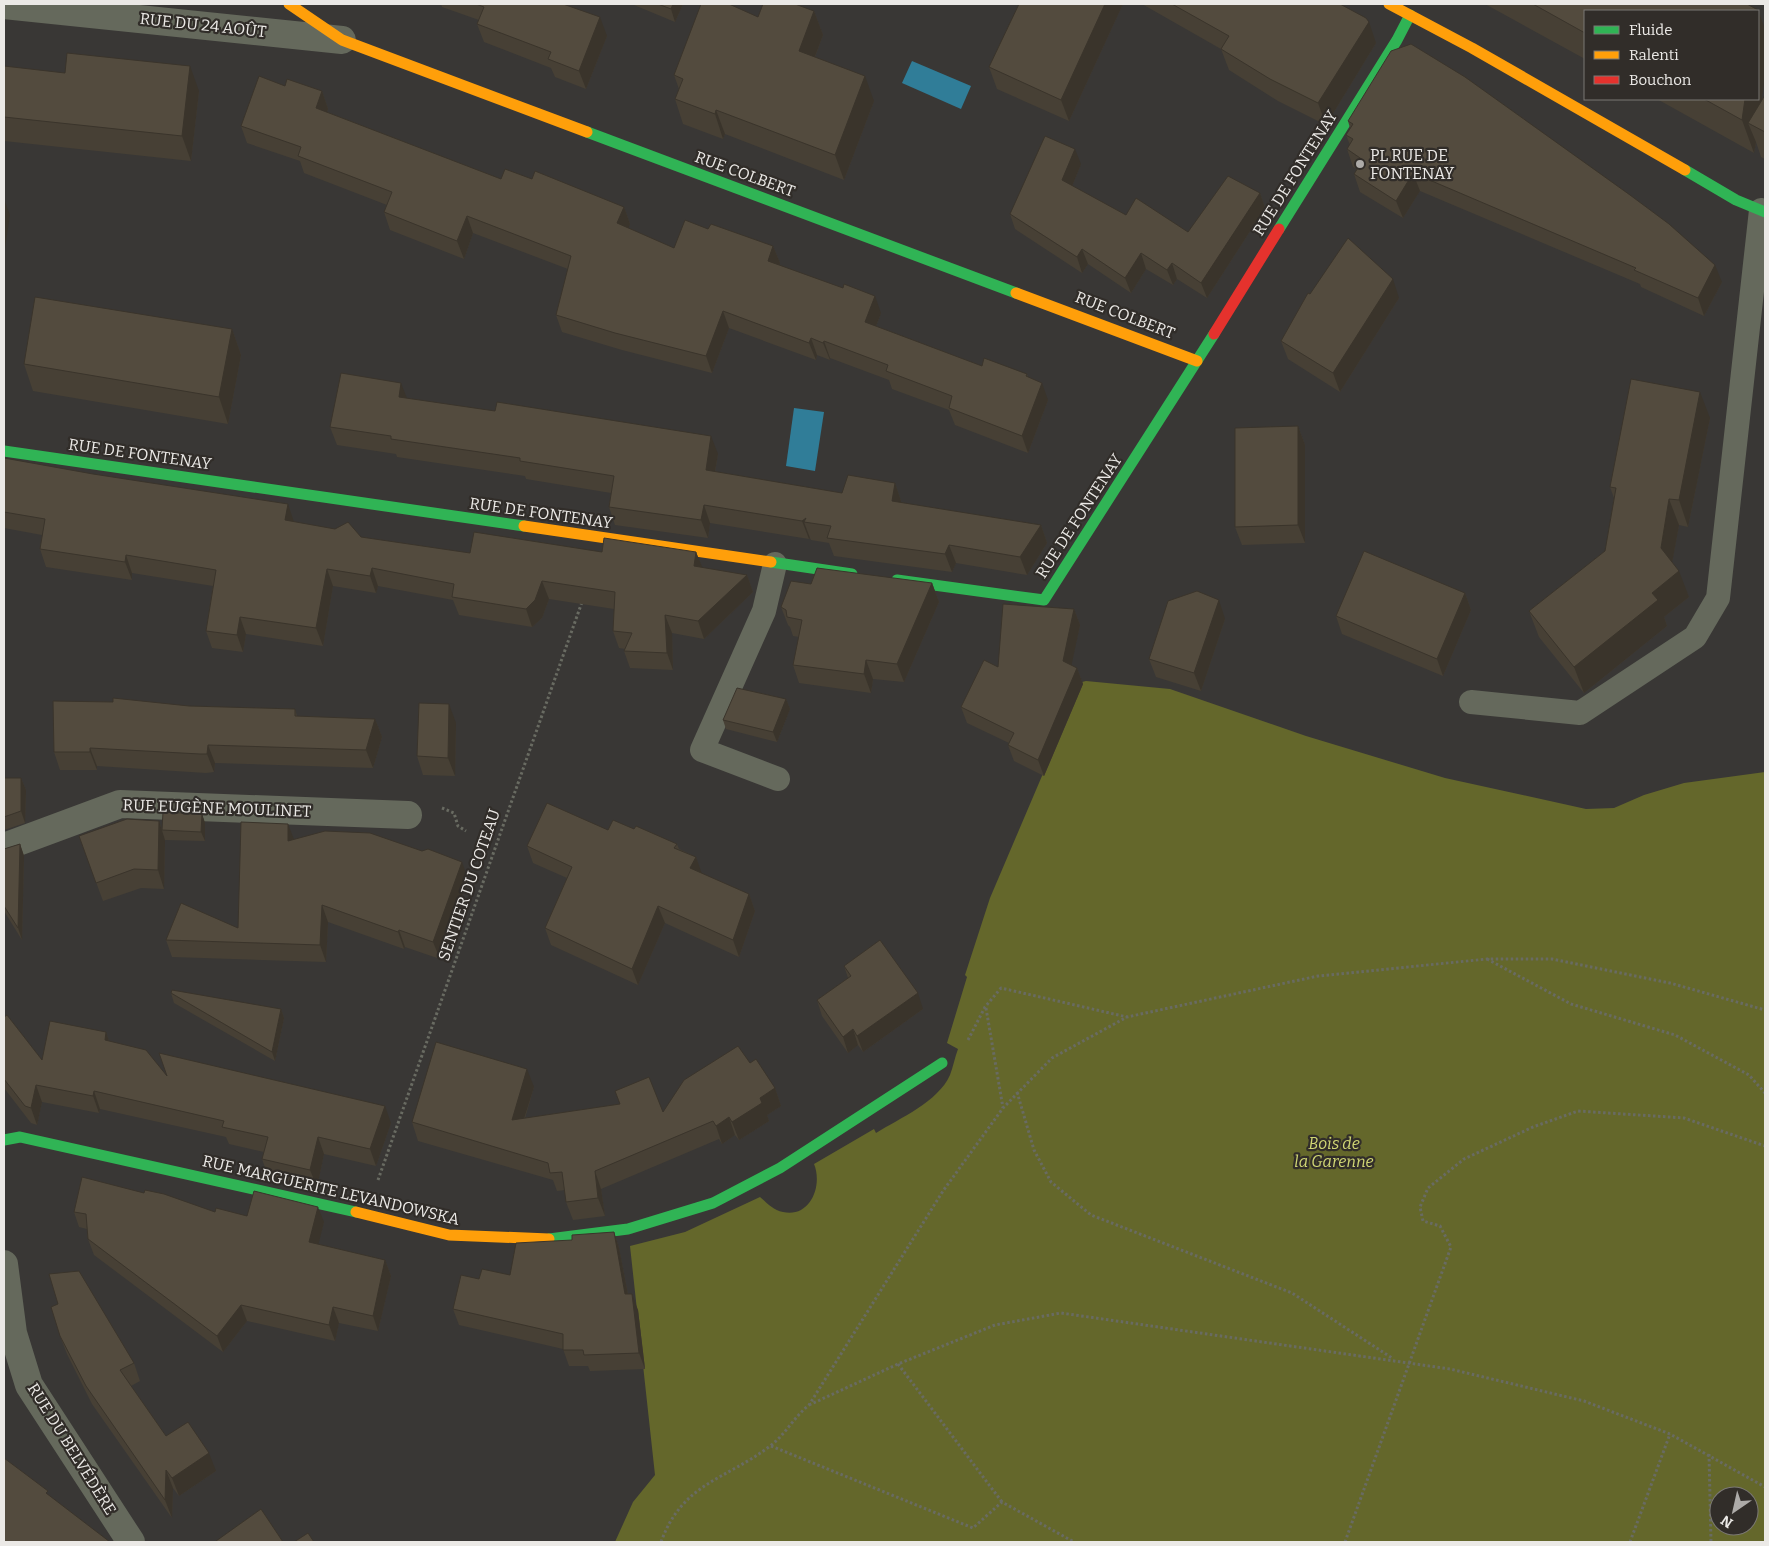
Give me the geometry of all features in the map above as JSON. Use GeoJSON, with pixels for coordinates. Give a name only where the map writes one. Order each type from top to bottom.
{"type":"FeatureCollection","features":[{"type":"Feature","properties":{"kind":"street","name":"RUE DU 24 AOÛT"},"geometry":{"type":"LineString","coordinates":[[4,4],[342,40]]}},
{"type":"Feature","properties":{"kind":"street","name":"RUE COLBERT"},"geometry":{"type":"LineString","coordinates":[[289,4],[342,40],[1197,361]]}},
{"type":"Feature","properties":{"kind":"street"},"geometry":{"type":"LineString","coordinates":[[1389,4],[1736,200],[1763,211]]}},
{"type":"Feature","properties":{"kind":"street","name":"RUE DE FONTENAY"},"geometry":{"type":"LineString","coordinates":[[881,578],[1044,600],[1197,361],[1392,48],[1410,15]]}},
{"type":"Feature","properties":{"kind":"street","name":"RUE DE FONTENAY"},"geometry":{"type":"LineString","coordinates":[[4,451],[862,576]]}},
{"type":"Feature","properties":{"kind":"street","name":"RUE EUGÈNE MOULINET"},"geometry":{"type":"LineString","coordinates":[[4,847],[120,804],[408,815]]}},
{"type":"Feature","properties":{"kind":"street","name":"RUE MARGUERITE LEVANDOWSKA"},"geometry":{"type":"LineString","coordinates":[[4,1140],[20,1137],[366,1214],[449,1235],[539,1240],[628,1229],[713,1204],[780,1168],[942,1063]]}},
{"type":"Feature","properties":{"kind":"street","name":"RUE DU BELVÉDÈRE"},"geometry":{"type":"LineString","coordinates":[[4,1264],[13,1333],[29,1385],[131,1542]]}},
{"type":"Feature","properties":{"kind":"lane"},"geometry":{"type":"LineString","coordinates":[[1471,702],[1580,713],[1695,637],[1718,598],[1763,211]]}},
{"type":"Feature","properties":{"kind":"lane"},"geometry":{"type":"LineString","coordinates":[[775,564],[764,611],[702,750],[778,779]]}},
{"type":"Feature","properties":{"kind":"path","name":"SENTIER DU COTEAU"},"geometry":{"type":"LineString","coordinates":[[366,1214],[585,592]]}},
{"type":"Feature","properties":{"kind":"path","name":"SENTIER DU COTEAU"},"geometry":{"type":"LineString","coordinates":[[442,808],[449,809],[454,813],[458,826],[466,830]]}},
{"type":"Feature","properties":{"kind":"path"},"geometry":{"type":"LineString","coordinates":[[809,1405],[943,1191],[1003,1108],[1052,1058],[1127,1017],[1318,976],[1487,959],[1552,959],[1670,983],[1765,1010]]}},
{"type":"Feature","properties":{"kind":"path"},"geometry":{"type":"LineString","coordinates":[[1487,959],[1571,1004],[1675,1035],[1749,1075],[1765,1093]]}},
{"type":"Feature","properties":{"kind":"path"},"geometry":{"type":"LineString","coordinates":[[963,1046],[986,1008],[1001,988],[1127,1017]]}},
{"type":"Feature","properties":{"kind":"path"},"geometry":{"type":"LineString","coordinates":[[986,1008],[1003,1108]]}},
{"type":"Feature","properties":{"kind":"path"},"geometry":{"type":"LineString","coordinates":[[1017,1092],[1034,1150],[1052,1182],[1091,1216],[1292,1293],[1395,1360]]}},
{"type":"Feature","properties":{"kind":"path"},"geometry":{"type":"LineString","coordinates":[[1345,1542],[1451,1247],[1440,1226],[1423,1220],[1420,1207],[1428,1188],[1464,1159],[1533,1126],[1578,1111],[1684,1118],[1765,1146]]}},
{"type":"Feature","properties":{"kind":"path"},"geometry":{"type":"LineString","coordinates":[[661,1542],[667,1527],[695,1491],[771,1446],[797,1414],[809,1405],[898,1364],[995,1325],[1061,1313],[1450,1368],[1584,1400],[1670,1434],[1709,1454],[1765,1487]]}},
{"type":"Feature","properties":{"kind":"path"},"geometry":{"type":"LineString","coordinates":[[898,1364],[1002,1502],[1074,1542]]}},
{"type":"Feature","properties":{"kind":"path"},"geometry":{"type":"LineString","coordinates":[[1630,1542],[1670,1434]]}},
{"type":"Feature","properties":{"kind":"path"},"geometry":{"type":"LineString","coordinates":[[771,1446],[973,1528],[1002,1502]]}},
{"type":"Feature","properties":{"kind":"path"},"geometry":{"type":"LineString","coordinates":[[1709,1454],[1712,1542]]}},
{"type":"Feature","properties":{"kind":"green space","name":"Bois de la Garenne"},"geometry":{"type":"Polygon","coordinates":[[[1086,681],[1170,689],[1306,736],[1445,778],[1586,809],[1614,808],[1644,795],[1684,783],[1765,772],[1765,1542],[615,1542],[633,1502],[655,1475],[630,1246],[685,1232],[760,1197],[779,1211],[792,1213],[800,1210],[807,1205],[815,1190],[817,1182],[814,1164],[874,1129],[876,1133],[918,1108],[937,1093],[950,1075],[958,1049],[947,1043],[967,977],[965,975],[990,898],[1082,682],[1086,681]]]}},
{"type":"Feature","properties":{"kind":"water"},"geometry":{"type":"Polygon","coordinates":[[[912,61],[971,86],[961,109],[902,83],[912,61]]]}},
{"type":"Feature","properties":{"kind":"water"},"geometry":{"type":"Polygon","coordinates":[[[794,408],[824,412],[815,471],[786,466],[794,408]]]}},
{"type":"Feature","properties":{"kind":"building"},"geometry":{"type":"Polygon","coordinates":[[[476,4],[563,4],[600,17],[579,71],[548,59],[551,52],[477,24],[484,7],[476,4]]]}},
{"type":"Feature","properties":{"kind":"building"},"geometry":{"type":"Polygon","coordinates":[[[658,4],[673,4],[671,9],[658,4]]]}},
{"type":"Feature","properties":{"kind":"building"},"geometry":{"type":"Polygon","coordinates":[[[701,4],[729,4],[758,17],[763,4],[795,4],[814,11],[799,51],[865,76],[835,155],[716,110],[715,114],[675,99],[683,79],[674,75],[701,4]]]}},
{"type":"Feature","properties":{"kind":"building"},"geometry":{"type":"Polygon","coordinates":[[[1019,4],[1105,4],[1061,100],[989,67],[1019,4]]]}},
{"type":"Feature","properties":{"kind":"building"},"geometry":{"type":"Polygon","coordinates":[[[1172,4],[1340,4],[1366,18],[1369,22],[1318,103],[1270,79],[1221,49],[1229,36],[1172,4]]]}},
{"type":"Feature","properties":{"kind":"building"},"geometry":{"type":"Polygon","coordinates":[[[1533,4],[1747,4],[1758,10],[1584,10],[1584,32],[1533,4]]]}},
{"type":"Feature","properties":{"kind":"building"},"geometry":{"type":"Polygon","coordinates":[[[1411,44],[1465,77],[1669,224],[1715,265],[1698,298],[1634,270],[1636,268],[1413,173],[1396,201],[1354,174],[1363,160],[1347,149],[1353,139],[1346,135],[1353,124],[1348,121],[1391,51],[1411,44]]]}},
{"type":"Feature","properties":{"kind":"building"},"geometry":{"type":"Polygon","coordinates":[[[67,53],[190,66],[182,136],[4,117],[4,66],[65,73],[67,53]]]}},
{"type":"Feature","properties":{"kind":"building"},"geometry":{"type":"Polygon","coordinates":[[[259,76],[285,86],[287,79],[322,91],[316,108],[501,179],[505,169],[532,179],[535,171],[624,207],[617,223],[674,248],[685,220],[708,229],[711,224],[773,246],[768,261],[843,288],[844,284],[875,296],[865,322],[982,366],[984,358],[1027,374],[1026,376],[1042,383],[1022,436],[949,408],[952,396],[886,371],[888,365],[824,341],[823,343],[811,338],[809,343],[723,311],[706,356],[615,333],[556,315],[571,256],[467,216],[457,241],[384,212],[392,192],[298,156],[301,147],[241,126],[259,76]]]}},
{"type":"Feature","properties":{"kind":"building"},"geometry":{"type":"Polygon","coordinates":[[[1765,95],[1765,132],[1748,123],[1765,95]]]}},
{"type":"Feature","properties":{"kind":"building"},"geometry":{"type":"Polygon","coordinates":[[[1706,100],[1745,100],[1742,120],[1706,100]]]}},
{"type":"Feature","properties":{"kind":"building"},"geometry":{"type":"Polygon","coordinates":[[[1045,136],[1075,149],[1062,180],[1126,215],[1136,198],[1188,232],[1228,176],[1260,193],[1201,283],[1172,263],[1167,270],[1141,253],[1125,278],[1082,249],[1077,257],[1010,214],[1045,136]]]}},
{"type":"Feature","properties":{"kind":"building"},"geometry":{"type":"Polygon","coordinates":[[[1348,238],[1393,279],[1333,373],[1281,341],[1308,293],[1310,294],[1348,238]]]}},
{"type":"Feature","properties":{"kind":"building"},"geometry":{"type":"Polygon","coordinates":[[[35,297],[232,329],[219,397],[24,364],[35,297]]]}},
{"type":"Feature","properties":{"kind":"building"},"geometry":{"type":"Polygon","coordinates":[[[341,373],[401,383],[399,397],[495,411],[497,402],[711,436],[706,470],[842,493],[848,475],[895,483],[892,501],[1041,525],[1020,557],[949,545],[945,554],[827,538],[831,526],[804,522],[806,518],[802,521],[704,505],[701,520],[609,507],[614,476],[520,461],[520,458],[391,439],[391,436],[330,427],[341,373]]]}},
{"type":"Feature","properties":{"kind":"building"},"geometry":{"type":"Polygon","coordinates":[[[1631,379],[1700,392],[1679,500],[1669,499],[1661,548],[1679,571],[1652,593],[1658,600],[1574,667],[1529,611],[1605,551],[1616,488],[1610,487],[1631,379]]]}},
{"type":"Feature","properties":{"kind":"building"},"geometry":{"type":"Polygon","coordinates":[[[1298,426],[1298,525],[1235,527],[1235,428],[1298,426]]]}},
{"type":"Feature","properties":{"kind":"building"},"geometry":{"type":"Polygon","coordinates":[[[4,458],[93,474],[288,504],[285,520],[335,529],[348,522],[361,537],[470,553],[474,532],[602,552],[604,538],[696,552],[694,566],[747,575],[698,621],[665,615],[667,653],[624,651],[632,633],[613,631],[615,592],[542,581],[535,600],[526,609],[452,597],[454,584],[372,568],[370,576],[327,569],[316,628],[240,617],[237,635],[206,631],[216,570],[126,555],[125,562],[40,549],[45,519],[4,512],[4,458]]]}},
{"type":"Feature","properties":{"kind":"building"},"geometry":{"type":"Polygon","coordinates":[[[1364,551],[1465,593],[1437,659],[1336,616],[1364,551]]]}},
{"type":"Feature","properties":{"kind":"building"},"geometry":{"type":"Polygon","coordinates":[[[817,568],[932,583],[897,664],[866,660],[864,674],[793,665],[802,620],[787,617],[786,610],[781,607],[791,581],[811,584],[817,568]]]}},
{"type":"Feature","properties":{"kind":"building"},"geometry":{"type":"Polygon","coordinates":[[[1197,591],[1219,600],[1194,673],[1149,659],[1168,601],[1197,591]]]}},
{"type":"Feature","properties":{"kind":"building"},"geometry":{"type":"Polygon","coordinates":[[[1003,604],[1074,609],[1063,661],[1077,668],[1038,760],[1008,745],[1014,733],[961,707],[984,660],[998,667],[1003,604]]]}},
{"type":"Feature","properties":{"kind":"building"},"geometry":{"type":"Polygon","coordinates":[[[737,688],[786,699],[773,732],[723,720],[737,688]]]}},
{"type":"Feature","properties":{"kind":"building"},"geometry":{"type":"Polygon","coordinates":[[[113,698],[189,706],[295,709],[295,716],[375,719],[366,750],[208,745],[207,754],[90,748],[90,752],[54,752],[53,701],[113,702],[113,698]]]}},
{"type":"Feature","properties":{"kind":"building"},"geometry":{"type":"Polygon","coordinates":[[[419,703],[449,704],[448,758],[417,756],[419,703]]]}},
{"type":"Feature","properties":{"kind":"building"},"geometry":{"type":"Polygon","coordinates":[[[4,778],[21,778],[21,811],[4,817],[4,778]]]}},
{"type":"Feature","properties":{"kind":"building"},"geometry":{"type":"Polygon","coordinates":[[[547,803],[608,830],[613,820],[634,829],[636,826],[677,844],[674,848],[696,857],[690,868],[749,894],[733,940],[658,906],[632,969],[545,928],[572,867],[527,846],[547,803]]]}},
{"type":"Feature","properties":{"kind":"building"},"geometry":{"type":"Polygon","coordinates":[[[163,812],[202,814],[201,832],[162,830],[163,812]]]}},
{"type":"Feature","properties":{"kind":"building"},"geometry":{"type":"Polygon","coordinates":[[[127,819],[159,821],[158,870],[134,869],[96,883],[79,836],[127,819]]]}},
{"type":"Feature","properties":{"kind":"building"},"geometry":{"type":"Polygon","coordinates":[[[241,822],[288,824],[288,841],[325,831],[370,833],[422,851],[428,849],[462,862],[433,942],[399,930],[398,932],[322,905],[320,945],[166,940],[181,903],[238,928],[241,822]]]}},
{"type":"Feature","properties":{"kind":"building"},"geometry":{"type":"Polygon","coordinates":[[[20,844],[18,928],[4,906],[4,849],[20,844]]]}},
{"type":"Feature","properties":{"kind":"building"},"geometry":{"type":"Polygon","coordinates":[[[880,940],[918,993],[857,1036],[853,1029],[843,1037],[817,1000],[851,976],[844,966],[880,940]]]}},
{"type":"Feature","properties":{"kind":"building"},"geometry":{"type":"Polygon","coordinates":[[[172,990],[281,1009],[272,1052],[171,993],[172,990]]]}},
{"type":"Feature","properties":{"kind":"building"},"geometry":{"type":"Polygon","coordinates":[[[7,1015],[42,1060],[50,1021],[106,1032],[105,1040],[146,1050],[167,1076],[159,1053],[385,1106],[370,1149],[318,1137],[310,1170],[262,1159],[268,1137],[222,1127],[224,1121],[94,1091],[93,1096],[36,1085],[31,1108],[25,1106],[4,1079],[4,1017],[7,1015]]]}},
{"type":"Feature","properties":{"kind":"building"},"geometry":{"type":"Polygon","coordinates":[[[436,1042],[527,1069],[512,1120],[620,1104],[615,1091],[649,1077],[663,1112],[684,1080],[738,1046],[750,1063],[756,1059],[775,1088],[760,1098],[762,1103],[732,1122],[729,1117],[716,1126],[713,1121],[595,1171],[598,1198],[566,1202],[562,1172],[550,1173],[548,1163],[412,1122],[436,1042]]]}},
{"type":"Feature","properties":{"kind":"building"},"geometry":{"type":"Polygon","coordinates":[[[82,1177],[144,1193],[145,1190],[164,1194],[215,1212],[216,1208],[247,1216],[254,1191],[318,1207],[309,1242],[385,1260],[373,1316],[333,1307],[329,1325],[241,1305],[217,1336],[88,1239],[86,1214],[74,1212],[82,1177]]]}},
{"type":"Feature","properties":{"kind":"building"},"geometry":{"type":"Polygon","coordinates":[[[614,1232],[625,1294],[632,1294],[639,1353],[584,1355],[583,1350],[563,1350],[563,1334],[453,1309],[461,1275],[479,1279],[482,1269],[510,1275],[516,1243],[572,1240],[572,1235],[614,1232]]]}},
{"type":"Feature","properties":{"kind":"building"},"geometry":{"type":"Polygon","coordinates":[[[79,1271],[134,1363],[120,1370],[166,1436],[188,1422],[209,1453],[172,1478],[166,1470],[165,1500],[86,1386],[60,1336],[51,1307],[58,1304],[49,1274],[79,1271]]]}},
{"type":"Feature","properties":{"kind":"building"},"geometry":{"type":"Polygon","coordinates":[[[4,1458],[48,1491],[46,1493],[110,1542],[4,1541],[4,1458]]]}},
{"type":"Feature","properties":{"kind":"building"},"geometry":{"type":"Polygon","coordinates":[[[261,1509],[283,1542],[216,1541],[261,1509]]]}},
{"type":"Feature","properties":{"kind":"building"},"geometry":{"type":"Polygon","coordinates":[[[308,1533],[314,1542],[294,1542],[308,1533]]]}},
{"type":"Feature","properties":{"kind":"traffic: fast"},"geometry":{"type":"LineString","coordinates":[[1279,229],[1397,40],[1410,15]]}},
{"type":"Feature","properties":{"kind":"traffic: fast"},"geometry":{"type":"LineString","coordinates":[[587,132],[1016,293]]}},
{"type":"Feature","properties":{"kind":"traffic: fast"},"geometry":{"type":"LineString","coordinates":[[1685,170],[1736,200],[1765,212]]}},
{"type":"Feature","properties":{"kind":"traffic: fast"},"geometry":{"type":"LineString","coordinates":[[897,580],[1044,600],[1214,334]]}},
{"type":"Feature","properties":{"kind":"traffic: fast"},"geometry":{"type":"LineString","coordinates":[[4,451],[524,526]]}},
{"type":"Feature","properties":{"kind":"traffic: fast"},"geometry":{"type":"LineString","coordinates":[[771,562],[852,574]]}},
{"type":"Feature","properties":{"kind":"traffic: fast"},"geometry":{"type":"LineString","coordinates":[[549,1239],[628,1229],[713,1203],[780,1168],[942,1063]]}},
{"type":"Feature","properties":{"kind":"traffic: fast"},"geometry":{"type":"LineString","coordinates":[[4,1140],[20,1137],[356,1212]]}},
{"type":"Feature","properties":{"kind":"traffic: slow"},"geometry":{"type":"LineString","coordinates":[[289,4],[342,40],[587,132]]}},
{"type":"Feature","properties":{"kind":"traffic: slow"},"geometry":{"type":"LineString","coordinates":[[1389,4],[1472,48],[1685,170]]}},
{"type":"Feature","properties":{"kind":"traffic: slow"},"geometry":{"type":"LineString","coordinates":[[1016,293],[1197,361]]}},
{"type":"Feature","properties":{"kind":"traffic: slow"},"geometry":{"type":"LineString","coordinates":[[524,526],[771,562]]}},
{"type":"Feature","properties":{"kind":"traffic: slow"},"geometry":{"type":"LineString","coordinates":[[356,1212],[449,1235],[549,1239]]}},
{"type":"Feature","properties":{"kind":"traffic: jam"},"geometry":{"type":"LineString","coordinates":[[1214,334],[1279,229]]}},
{"type":"Feature","properties":{"kind":"place","name":"PL RUE DE FONTENAY"},"geometry":{"type":"Point","coordinates":[1360,164]}}]}
